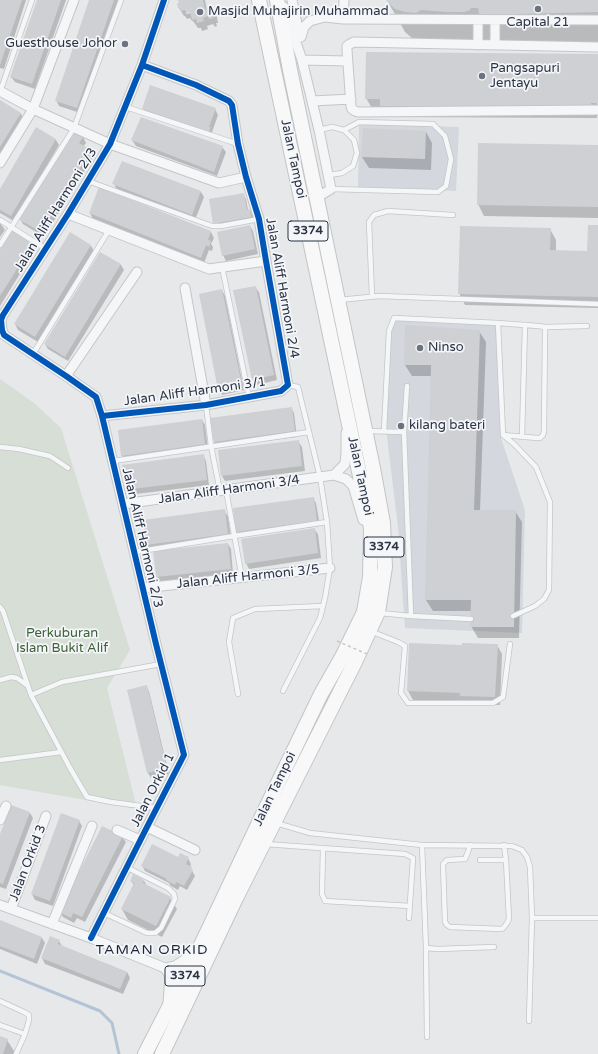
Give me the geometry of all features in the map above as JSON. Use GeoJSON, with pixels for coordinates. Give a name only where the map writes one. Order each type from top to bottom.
{"type":"FeatureCollection","features":[{"type":"Feature","properties":{"kind":"main road","name":"Jalan Tampoi"},"geometry":{"type":"LineString","coordinates":[[145,1054],[168,1012],[203,941],[321,694],[342,658],[364,612],[370,577],[371,528],[259,0]]}},
{"type":"Feature","properties":{"kind":"main road","name":"Jalan Tampoi"},"geometry":{"type":"LineString","coordinates":[[162,1054],[236,898],[328,718],[378,612],[385,567],[383,523],[277,0]]}},
{"type":"Feature","properties":{"kind":"street"},"geometry":{"type":"LineString","coordinates":[[0,162],[33,109],[74,0]]}},
{"type":"Feature","properties":{"kind":"street","name":"Jalan Aliff Harmoni 2/3"},"geometry":{"type":"LineString","coordinates":[[156,644],[113,461],[96,397],[4,335],[1,320],[88,182],[110,144],[142,65],[164,0]]}},
{"type":"Feature","properties":{"kind":"street"},"geometry":{"type":"LineString","coordinates":[[281,0],[302,60],[329,175],[331,189],[316,198]]}},
{"type":"Feature","properties":{"kind":"street"},"geometry":{"type":"LineString","coordinates":[[292,0],[301,37],[302,60]]}},
{"type":"Feature","properties":{"kind":"street"},"geometry":{"type":"LineString","coordinates":[[343,19],[344,0]]}},
{"type":"Feature","properties":{"kind":"street"},"geometry":{"type":"LineString","coordinates":[[301,37],[304,27],[310,21],[325,17],[343,19],[598,20]]}},
{"type":"Feature","properties":{"kind":"street"},"geometry":{"type":"LineString","coordinates":[[478,20],[478,44]]}},
{"type":"Feature","properties":{"kind":"street"},"geometry":{"type":"LineString","coordinates":[[495,20],[495,45]]}},
{"type":"Feature","properties":{"kind":"street"},"geometry":{"type":"LineString","coordinates":[[598,47],[354,42],[347,46],[352,109],[358,112],[598,110]]}},
{"type":"Feature","properties":{"kind":"street"},"geometry":{"type":"LineString","coordinates":[[302,60],[347,61]]}},
{"type":"Feature","properties":{"kind":"street","name":"Jalan Aliff Harmoni 2/4"},"geometry":{"type":"LineString","coordinates":[[142,65],[196,85],[229,101],[232,106],[238,144],[259,219],[288,385]]}},
{"type":"Feature","properties":{"kind":"street"},"geometry":{"type":"LineString","coordinates":[[0,92],[33,109],[110,144],[219,183],[246,177]]}},
{"type":"Feature","properties":{"kind":"street"},"geometry":{"type":"LineString","coordinates":[[312,101],[351,99]]}},
{"type":"Feature","properties":{"kind":"street"},"geometry":{"type":"LineString","coordinates":[[68,214],[209,269],[266,261]]}},
{"type":"Feature","properties":{"kind":"street"},"geometry":{"type":"LineString","coordinates":[[66,376],[137,272]]}},
{"type":"Feature","properties":{"kind":"street"},"geometry":{"type":"LineString","coordinates":[[185,288],[206,405]]}},
{"type":"Feature","properties":{"kind":"street","name":"Jalan Aliff Harmoni 3/1"},"geometry":{"type":"LineString","coordinates":[[102,416],[206,405],[281,391],[288,385]]}},
{"type":"Feature","properties":{"kind":"street"},"geometry":{"type":"LineString","coordinates":[[345,409],[345,464],[334,475],[346,479],[352,486],[362,515],[371,561]]}},
{"type":"Feature","properties":{"kind":"street","name":"Jalan Aliff Harmoni 3/4"},"geometry":{"type":"LineString","coordinates":[[123,504],[334,475]]}},
{"type":"Feature","properties":{"kind":"street","name":"Jalan Aliff Harmoni 3/5"},"geometry":{"type":"LineString","coordinates":[[143,588],[330,568]]}},
{"type":"Feature","properties":{"kind":"street","name":"Jalan Orkid 1"},"geometry":{"type":"LineString","coordinates":[[90,938],[184,756],[156,644]]}},
{"type":"Feature","properties":{"kind":"street"},"geometry":{"type":"LineString","coordinates":[[0,820],[6,806]]}},
{"type":"Feature","properties":{"kind":"street","name":"Jalan Orkid 3"},"geometry":{"type":"LineString","coordinates":[[11,910],[46,816]]}},
{"type":"Feature","properties":{"kind":"street"},"geometry":{"type":"LineString","coordinates":[[52,924],[92,826]]}},
{"type":"Feature","properties":{"kind":"street"},"geometry":{"type":"LineString","coordinates":[[146,827],[195,850]]}},
{"type":"Feature","properties":{"kind":"street"},"geometry":{"type":"LineString","coordinates":[[117,830],[140,840]]}},
{"type":"Feature","properties":{"kind":"street"},"geometry":{"type":"LineString","coordinates":[[0,905],[90,938],[165,968],[175,966],[184,960],[203,941]]}},
{"type":"Feature","properties":{"kind":"street"},"geometry":{"type":"LineString","coordinates":[[165,968],[170,976],[168,1012]]}},
{"type":"Feature","properties":{"kind":"lane"},"geometry":{"type":"LineString","coordinates":[[0,92],[32,0]]}},
{"type":"Feature","properties":{"kind":"lane"},"geometry":{"type":"LineString","coordinates":[[0,245],[74,128],[121,0]]}},
{"type":"Feature","properties":{"kind":"lane"},"geometry":{"type":"LineString","coordinates":[[126,107],[238,144]]}},
{"type":"Feature","properties":{"kind":"lane"},"geometry":{"type":"LineString","coordinates":[[331,189],[438,192],[446,186],[451,159],[445,136],[433,124],[359,122],[344,130]]}},
{"type":"Feature","properties":{"kind":"lane"},"geometry":{"type":"LineString","coordinates":[[319,130],[332,127],[344,130],[354,140],[357,153],[353,166],[342,173],[329,175]]}},
{"type":"Feature","properties":{"kind":"lane"},"geometry":{"type":"LineString","coordinates":[[88,182],[212,226],[221,226],[259,219]]}},
{"type":"Feature","properties":{"kind":"lane"},"geometry":{"type":"LineString","coordinates":[[372,296],[369,222],[374,215],[388,211],[453,215]]}},
{"type":"Feature","properties":{"kind":"lane"},"geometry":{"type":"LineString","coordinates":[[0,220],[46,249]]}},
{"type":"Feature","properties":{"kind":"lane"},"geometry":{"type":"LineString","coordinates":[[33,354],[109,230]]}},
{"type":"Feature","properties":{"kind":"lane"},"geometry":{"type":"LineString","coordinates":[[222,267],[249,397]]}},
{"type":"Feature","properties":{"kind":"lane"},"geometry":{"type":"LineString","coordinates":[[338,300],[379,296],[598,304]]}},
{"type":"Feature","properties":{"kind":"lane"},"geometry":{"type":"LineString","coordinates":[[384,431],[389,331],[394,318],[498,323],[538,326],[545,328],[587,326]]}},
{"type":"Feature","properties":{"kind":"lane"},"geometry":{"type":"LineString","coordinates":[[498,323],[503,435],[536,467],[550,502],[549,590],[544,599],[535,606],[513,616]]}},
{"type":"Feature","properties":{"kind":"lane"},"geometry":{"type":"LineString","coordinates":[[522,437],[525,325]]}},
{"type":"Feature","properties":{"kind":"lane"},"geometry":{"type":"LineString","coordinates":[[503,435],[537,438],[540,438],[543,435],[545,328]]}},
{"type":"Feature","properties":{"kind":"lane"},"geometry":{"type":"LineString","coordinates":[[283,691],[320,618],[330,568],[327,522],[320,477],[298,387],[288,385]]}},
{"type":"Feature","properties":{"kind":"lane"},"geometry":{"type":"LineString","coordinates":[[407,386],[404,432],[411,616]]}},
{"type":"Feature","properties":{"kind":"lane"},"geometry":{"type":"LineString","coordinates":[[206,405],[211,446],[234,536],[242,578]]}},
{"type":"Feature","properties":{"kind":"lane"},"geometry":{"type":"LineString","coordinates":[[365,431],[404,432]]}},
{"type":"Feature","properties":{"kind":"lane"},"geometry":{"type":"LineString","coordinates":[[113,461],[309,432]]}},
{"type":"Feature","properties":{"kind":"lane"},"geometry":{"type":"LineString","coordinates":[[0,446],[50,456],[68,468]]}},
{"type":"Feature","properties":{"kind":"lane"},"geometry":{"type":"LineString","coordinates":[[134,552],[327,522]]}},
{"type":"Feature","properties":{"kind":"lane"},"geometry":{"type":"LineString","coordinates":[[238,694],[229,642],[233,618],[255,609],[323,606]]}},
{"type":"Feature","properties":{"kind":"lane"},"geometry":{"type":"LineString","coordinates":[[0,607],[3,611],[31,695],[87,797],[156,808]]}},
{"type":"Feature","properties":{"kind":"lane"},"geometry":{"type":"LineString","coordinates":[[378,612],[411,616],[470,619]]}},
{"type":"Feature","properties":{"kind":"lane"},"geometry":{"type":"LineString","coordinates":[[369,631],[405,646],[401,693],[408,703],[492,703],[503,697],[510,644]]}},
{"type":"Feature","properties":{"kind":"lane"},"geometry":{"type":"LineString","coordinates":[[31,695],[62,682],[161,664]]}},
{"type":"Feature","properties":{"kind":"lane"},"geometry":{"type":"LineString","coordinates":[[0,680],[11,677],[17,678],[28,686]]}},
{"type":"Feature","properties":{"kind":"lane"},"geometry":{"type":"LineString","coordinates":[[0,760],[61,752]]}},
{"type":"Feature","properties":{"kind":"lane"},"geometry":{"type":"LineString","coordinates":[[274,823],[310,833],[422,845],[504,845],[522,850],[527,857],[530,867],[532,918],[529,1021]]}},
{"type":"Feature","properties":{"kind":"lane"},"geometry":{"type":"LineString","coordinates":[[264,844],[405,854],[413,858],[409,918]]}},
{"type":"Feature","properties":{"kind":"lane"},"geometry":{"type":"LineString","coordinates":[[422,845],[428,1037]]}},
{"type":"Feature","properties":{"kind":"lane"},"geometry":{"type":"LineString","coordinates":[[470,845],[465,859],[447,860],[443,864],[445,922],[450,927],[502,929],[507,923],[509,919],[504,845]]}},
{"type":"Feature","properties":{"kind":"lane"},"geometry":{"type":"LineString","coordinates":[[323,848],[322,894],[325,901],[410,906]]}},
{"type":"Feature","properties":{"kind":"lane"},"geometry":{"type":"LineString","coordinates":[[480,860],[506,860]]}},
{"type":"Feature","properties":{"kind":"lane"},"geometry":{"type":"LineString","coordinates":[[103,912],[147,933],[155,933],[162,928],[175,899],[174,894],[168,888],[126,867]]}},
{"type":"Feature","properties":{"kind":"lane"},"geometry":{"type":"LineString","coordinates":[[532,918],[598,918]]}},
{"type":"Feature","properties":{"kind":"lane"},"geometry":{"type":"LineString","coordinates":[[426,948],[494,947]]}},
{"type":"Feature","properties":{"kind":"lane"},"geometry":{"type":"LineString","coordinates":[[0,1001],[29,1015],[25,1034],[16,1054]]}},
{"type":"Feature","properties":{"kind":"lane"},"geometry":{"type":"LineString","coordinates":[[0,1025],[25,1034]]}},
{"type":"Feature","properties":{"kind":"path"},"geometry":{"type":"LineString","coordinates":[[337,641],[367,654]]}},
{"type":"Feature","properties":{"kind":"shaded area"},"geometry":{"type":"Polygon","coordinates":[[[359,124],[459,127],[456,191],[358,188],[359,124]]]}},
{"type":"Feature","properties":{"kind":"shaded area"},"geometry":{"type":"Polygon","coordinates":[[[395,320],[496,325],[501,438],[525,510],[522,633],[405,628],[398,527],[386,429],[391,331],[395,320]]]}},
{"type":"Feature","properties":{"kind":"green space","name":"Perkuburan Islam Bukit Alif"},"geometry":{"type":"Polygon","coordinates":[[[0,379],[34,403],[61,428],[130,650],[107,688],[137,809],[0,785],[0,379]]]}},
{"type":"Feature","properties":{"kind":"building"},"geometry":{"type":"Polygon","coordinates":[[[0,0],[22,0],[0,65],[0,0]]]}},
{"type":"Feature","properties":{"kind":"building"},"geometry":{"type":"Polygon","coordinates":[[[37,0],[61,0],[32,84],[10,77],[37,0]]]}},
{"type":"Feature","properties":{"kind":"building"},"geometry":{"type":"Polygon","coordinates":[[[89,0],[114,0],[77,108],[55,101],[89,0]]]}},
{"type":"Feature","properties":{"kind":"building","name":"Masjid Muhajirin Muhammad"},"geometry":{"type":"Polygon","coordinates":[[[178,0],[203,0],[205,9],[213,7],[213,18],[209,19],[208,16],[203,18],[204,21],[197,23],[196,19],[192,20],[190,12],[186,13],[185,10],[181,11],[180,8],[178,8],[178,0]]]}},
{"type":"Feature","properties":{"kind":"building","name":"Capital 21"},"geometry":{"type":"Polygon","coordinates":[[[386,0],[598,0],[598,12],[519,14],[512,16],[483,17],[479,14],[478,8],[471,8],[465,12],[421,10],[416,13],[405,12],[395,9],[386,0]]]}},
{"type":"Feature","properties":{"kind":"building","name":"Pangsapuri Jentayu"},"geometry":{"type":"Polygon","coordinates":[[[366,52],[598,54],[598,103],[591,103],[591,107],[380,106],[380,99],[365,99],[366,52]]]}},
{"type":"Feature","properties":{"kind":"building"},"geometry":{"type":"Polygon","coordinates":[[[150,85],[216,108],[209,127],[211,127],[209,132],[142,109],[150,85]]]}},
{"type":"Feature","properties":{"kind":"building"},"geometry":{"type":"Polygon","coordinates":[[[0,100],[21,113],[0,147],[0,100]]]}},
{"type":"Feature","properties":{"kind":"building"},"geometry":{"type":"Polygon","coordinates":[[[141,117],[223,146],[214,172],[131,140],[141,117]]]}},
{"type":"Feature","properties":{"kind":"building"},"geometry":{"type":"Polygon","coordinates":[[[36,127],[56,139],[11,216],[0,210],[0,189],[36,127]]]}},
{"type":"Feature","properties":{"kind":"building"},"geometry":{"type":"Polygon","coordinates":[[[363,128],[426,131],[425,159],[361,157],[363,128]]]}},
{"type":"Feature","properties":{"kind":"building"},"geometry":{"type":"Polygon","coordinates":[[[73,130],[83,137],[79,143],[91,150],[41,232],[18,219],[73,130]]]}},
{"type":"Feature","properties":{"kind":"building"},"geometry":{"type":"Polygon","coordinates":[[[478,143],[598,145],[598,207],[477,205],[478,143]]]}},
{"type":"Feature","properties":{"kind":"building"},"geometry":{"type":"Polygon","coordinates":[[[122,161],[201,191],[192,215],[112,184],[122,161]]]}},
{"type":"Feature","properties":{"kind":"building"},"geometry":{"type":"Polygon","coordinates":[[[99,187],[211,231],[208,240],[211,241],[209,247],[206,245],[201,258],[89,213],[99,187]]]}},
{"type":"Feature","properties":{"kind":"building"},"geometry":{"type":"Polygon","coordinates":[[[244,193],[247,210],[250,209],[251,217],[213,224],[209,199],[244,193]]]}},
{"type":"Feature","properties":{"kind":"building"},"geometry":{"type":"Polygon","coordinates":[[[250,225],[255,249],[222,256],[217,232],[250,225]]]}},
{"type":"Feature","properties":{"kind":"building"},"geometry":{"type":"Polygon","coordinates":[[[588,225],[598,225],[598,297],[458,294],[460,226],[551,228],[550,250],[587,251],[588,225]]]}},
{"type":"Feature","properties":{"kind":"building"},"geometry":{"type":"Polygon","coordinates":[[[13,229],[34,242],[0,296],[0,249],[13,229]]]}},
{"type":"Feature","properties":{"kind":"building"},"geometry":{"type":"Polygon","coordinates":[[[70,232],[91,245],[35,337],[14,324],[70,232]]]}},
{"type":"Feature","properties":{"kind":"building"},"geometry":{"type":"Polygon","coordinates":[[[100,252],[121,264],[65,357],[44,344],[100,252]]]}},
{"type":"Feature","properties":{"kind":"building"},"geometry":{"type":"Polygon","coordinates":[[[256,286],[274,375],[252,380],[233,290],[256,286]]]}},
{"type":"Feature","properties":{"kind":"building"},"geometry":{"type":"Polygon","coordinates":[[[222,289],[242,385],[218,390],[199,294],[222,289]]]}},
{"type":"Feature","properties":{"kind":"building"},"geometry":{"type":"Polygon","coordinates":[[[405,325],[480,330],[474,510],[516,510],[514,627],[470,627],[471,600],[425,600],[431,365],[404,365],[405,325]]]}},
{"type":"Feature","properties":{"kind":"building"},"geometry":{"type":"Polygon","coordinates":[[[292,407],[295,431],[214,442],[210,418],[292,407]]]}},
{"type":"Feature","properties":{"kind":"building"},"geometry":{"type":"Polygon","coordinates":[[[202,419],[205,444],[121,456],[118,430],[202,419]]]}},
{"type":"Feature","properties":{"kind":"building"},"geometry":{"type":"Polygon","coordinates":[[[299,440],[302,466],[221,476],[218,450],[299,440]]]}},
{"type":"Feature","properties":{"kind":"building"},"geometry":{"type":"Polygon","coordinates":[[[204,454],[207,480],[132,489],[131,479],[127,480],[126,473],[123,473],[122,465],[204,454]]]}},
{"type":"Feature","properties":{"kind":"building"},"geometry":{"type":"Polygon","coordinates":[[[314,497],[317,521],[236,532],[233,508],[314,497]]]}},
{"type":"Feature","properties":{"kind":"building"},"geometry":{"type":"Polygon","coordinates":[[[225,509],[228,534],[146,545],[143,520],[225,509]]]}},
{"type":"Feature","properties":{"kind":"building"},"geometry":{"type":"Polygon","coordinates":[[[315,528],[318,553],[245,564],[241,539],[315,528]]]}},
{"type":"Feature","properties":{"kind":"building"},"geometry":{"type":"Polygon","coordinates":[[[228,543],[231,569],[156,577],[153,551],[228,543]]]}},
{"type":"Feature","properties":{"kind":"building"},"geometry":{"type":"Polygon","coordinates":[[[409,643],[462,645],[462,643],[498,644],[495,697],[460,696],[460,693],[407,691],[409,643]]]}},
{"type":"Feature","properties":{"kind":"building"},"geometry":{"type":"Polygon","coordinates":[[[147,685],[167,769],[147,773],[127,690],[147,685]]]}},
{"type":"Feature","properties":{"kind":"building"},"geometry":{"type":"Polygon","coordinates":[[[11,805],[30,812],[3,884],[0,883],[0,834],[11,805]]]}},
{"type":"Feature","properties":{"kind":"building"},"geometry":{"type":"Polygon","coordinates":[[[61,813],[80,820],[50,901],[31,894],[61,813]]]}},
{"type":"Feature","properties":{"kind":"building"},"geometry":{"type":"Polygon","coordinates":[[[102,826],[123,836],[82,917],[73,913],[71,918],[59,912],[102,826]]]}},
{"type":"Feature","properties":{"kind":"building"},"geometry":{"type":"Polygon","coordinates":[[[152,844],[178,857],[180,853],[189,857],[186,864],[192,867],[191,869],[193,870],[184,886],[176,882],[175,885],[166,880],[167,879],[141,866],[152,844]]]}},
{"type":"Feature","properties":{"kind":"building"},"geometry":{"type":"Polygon","coordinates":[[[133,874],[144,880],[143,883],[171,897],[156,926],[121,909],[134,883],[130,881],[133,874]]]}},
{"type":"Feature","properties":{"kind":"building"},"geometry":{"type":"Polygon","coordinates":[[[0,920],[42,937],[34,959],[0,946],[0,920]]]}},
{"type":"Feature","properties":{"kind":"building"},"geometry":{"type":"Polygon","coordinates":[[[50,936],[60,940],[58,944],[127,972],[120,989],[41,958],[50,936]]]}},
{"type":"Feature","properties":{"kind":"building"},"geometry":{"type":"Polygon","coordinates":[[[0,1036],[8,1039],[3,1054],[0,1054],[0,1036]]]}},
{"type":"Feature","properties":{"kind":"waterway"},"geometry":{"type":"LineString","coordinates":[[0,971],[100,1011],[112,1023],[119,1054]]}},
{"type":"Feature","properties":{"kind":"cycle path"},"geometry":{"type":"LineString","coordinates":[[91,938],[184,755],[102,416],[96,397],[4,335],[1,320],[110,144],[142,65],[164,0]]}},
{"type":"Feature","properties":{"kind":"cycle path"},"geometry":{"type":"LineString","coordinates":[[102,416],[206,405],[281,391],[288,385],[259,219],[238,144],[232,105],[229,101],[196,85],[142,65]]}},
{"type":"Feature","properties":{"kind":"place","name":"Capital 21"},"geometry":{"type":"Point","coordinates":[538,9]}},
{"type":"Feature","properties":{"kind":"place","name":"Masjid Muhajirin Muhammad"},"geometry":{"type":"Point","coordinates":[200,12]}},
{"type":"Feature","properties":{"kind":"place","name":"Guesthouse Johor"},"geometry":{"type":"Point","coordinates":[125,44]}},
{"type":"Feature","properties":{"kind":"place","name":"Pangsapuri Jentayu"},"geometry":{"type":"Point","coordinates":[482,76]}},
{"type":"Feature","properties":{"kind":"place","name":"Ninso"},"geometry":{"type":"Point","coordinates":[420,348]}},
{"type":"Feature","properties":{"kind":"place","name":"kilang bateri"},"geometry":{"type":"Point","coordinates":[401,426]}},
{"type":"Feature","properties":{"kind":"district","name":"TAMAN ORKID"},"geometry":{"type":"Point","coordinates":[152,950]}}]}
